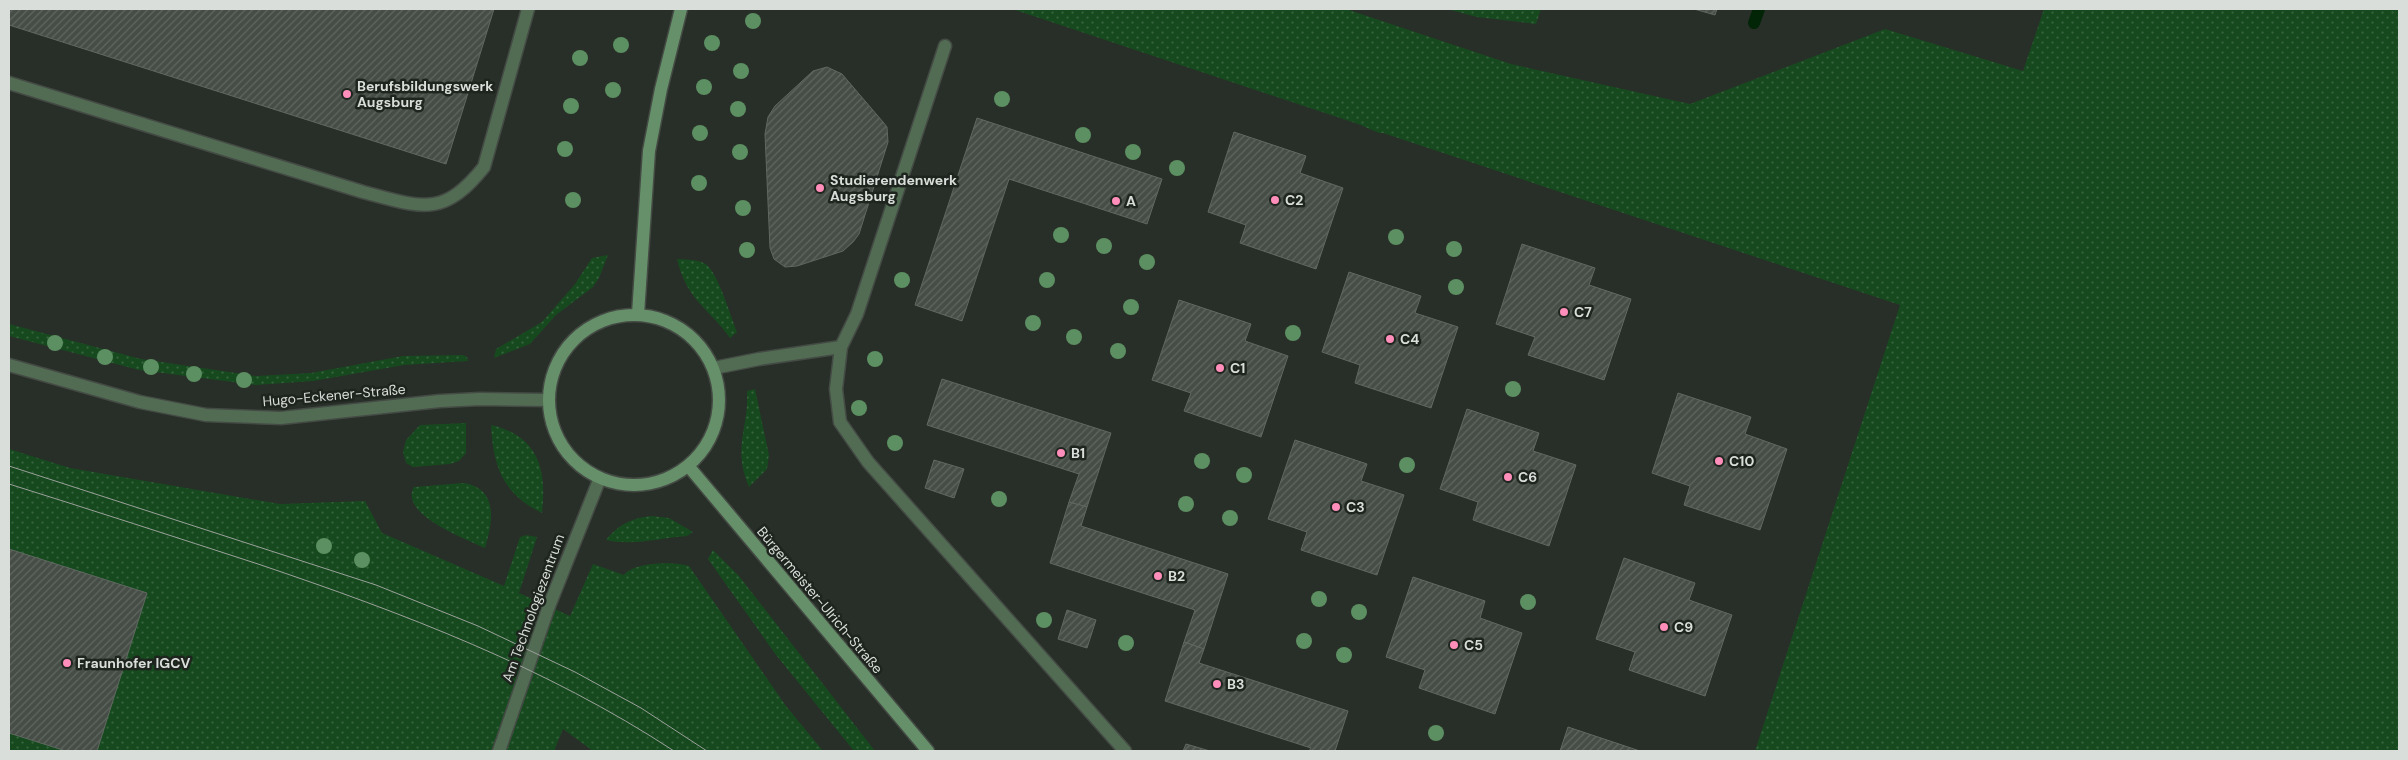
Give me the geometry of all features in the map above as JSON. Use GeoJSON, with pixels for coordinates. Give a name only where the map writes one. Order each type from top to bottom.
{"type":"FeatureCollection","features":[{"type":"Feature","properties":{"kind":"main road"},"geometry":{"type":"LineString","coordinates":[[638,314],[649,152],[661,89],[681,9]]}},
{"type":"Feature","properties":{"kind":"main road"},"geometry":{"type":"LineString","coordinates":[[624,314],[638,314],[675,325],[696,341],[714,368],[720,400],[713,434],[690,468],[664,481],[647,485],[628,486],[592,476],[564,450],[552,426],[548,400],[551,378],[557,362],[567,346],[589,327],[606,319],[624,314]]}},
{"type":"Feature","properties":{"kind":"main road","name":"Bürgermeister-Ulrich-Straße"},"geometry":{"type":"LineString","coordinates":[[690,468],[928,751]]}},
{"type":"Feature","properties":{"kind":"street"},"geometry":{"type":"LineString","coordinates":[[9,83],[363,192],[405,203],[427,206],[450,199],[462,191],[484,167],[528,9]]}},
{"type":"Feature","properties":{"kind":"street"},"geometry":{"type":"LineString","coordinates":[[946,46],[857,314],[841,347],[836,389],[840,422],[868,462],[1125,751]]}},
{"type":"Feature","properties":{"kind":"street"},"geometry":{"type":"LineString","coordinates":[[714,368],[759,359],[841,347]]}},
{"type":"Feature","properties":{"kind":"street","name":"Hugo-Eckener-Straße"},"geometry":{"type":"LineString","coordinates":[[9,365],[140,402],[206,415],[281,418],[440,401],[480,399],[548,400]]}},
{"type":"Feature","properties":{"kind":"street","name":"Am Technologiezentrum"},"geometry":{"type":"LineString","coordinates":[[500,751],[549,606],[600,478]]}},
{"type":"Feature","properties":{"kind":"green space"},"geometry":{"type":"Polygon","coordinates":[[[1012,9],[1346,9],[1511,64],[1690,104],[1885,29],[2023,71],[2044,9],[2399,9],[2399,751],[1755,751],[1900,305],[1379,133],[1358,124],[1012,9]]]}},
{"type":"Feature","properties":{"kind":"green space"},"geometry":{"type":"Polygon","coordinates":[[[1447,9],[1541,9],[1536,24],[1477,17],[1447,9]]]}},
{"type":"Feature","properties":{"kind":"green space"},"geometry":{"type":"Polygon","coordinates":[[[608,255],[599,278],[593,287],[556,315],[530,344],[494,358],[496,349],[542,322],[575,284],[592,258],[608,255]]]}},
{"type":"Feature","properties":{"kind":"green space"},"geometry":{"type":"Polygon","coordinates":[[[677,259],[702,262],[712,271],[737,332],[730,338],[692,294],[686,285],[677,259]]]}},
{"type":"Feature","properties":{"kind":"green space"},"geometry":{"type":"Polygon","coordinates":[[[9,324],[141,359],[256,376],[311,373],[403,356],[463,355],[467,357],[468,361],[404,365],[313,381],[256,385],[139,370],[9,336],[9,324]]]}},
{"type":"Feature","properties":{"kind":"green space"},"geometry":{"type":"Polygon","coordinates":[[[755,389],[769,455],[767,469],[749,487],[744,473],[741,449],[746,416],[747,391],[755,389]]]}},
{"type":"Feature","properties":{"kind":"green space"},"geometry":{"type":"Polygon","coordinates":[[[466,423],[466,453],[459,461],[450,464],[413,467],[406,463],[403,452],[406,440],[420,425],[466,423]]]}},
{"type":"Feature","properties":{"kind":"green space"},"geometry":{"type":"Polygon","coordinates":[[[491,425],[520,437],[536,457],[543,482],[542,513],[518,497],[503,478],[494,454],[491,425]]]}},
{"type":"Feature","properties":{"kind":"green space"},"geometry":{"type":"Polygon","coordinates":[[[9,449],[70,468],[280,504],[365,501],[382,533],[504,586],[520,537],[526,535],[537,537],[519,593],[570,616],[593,564],[624,575],[636,567],[645,565],[674,563],[689,566],[786,706],[823,751],[593,751],[563,729],[554,751],[9,751],[9,449]]]}},
{"type":"Feature","properties":{"kind":"green space"},"geometry":{"type":"Polygon","coordinates":[[[463,483],[475,486],[488,499],[491,517],[485,548],[450,532],[424,516],[416,507],[412,497],[414,487],[463,483]]]}},
{"type":"Feature","properties":{"kind":"green space"},"geometry":{"type":"Polygon","coordinates":[[[652,516],[669,518],[693,532],[687,536],[646,541],[616,542],[606,540],[626,523],[638,518],[652,516]]]}},
{"type":"Feature","properties":{"kind":"green space"},"geometry":{"type":"Polygon","coordinates":[[[713,550],[739,576],[875,751],[854,751],[776,655],[708,559],[713,550]]]}},
{"type":"Feature","properties":{"kind":"building","name":"Berufsbildungswerk Augsburg"},"geometry":{"type":"Polygon","coordinates":[[[9,9],[494,9],[446,164],[9,25],[9,9]]]}},
{"type":"Feature","properties":{"kind":"building"},"geometry":{"type":"Polygon","coordinates":[[[1694,9],[1717,9],[1715,15],[1694,9]]]}},
{"type":"Feature","properties":{"kind":"building","name":"Studierendenwerk Augsburg"},"geometry":{"type":"Polygon","coordinates":[[[827,67],[842,74],[883,122],[887,127],[888,142],[859,234],[853,242],[843,251],[797,266],[785,267],[774,259],[770,248],[765,134],[768,117],[775,106],[813,71],[827,67]]]}},
{"type":"Feature","properties":{"kind":"building","name":"A"},"geometry":{"type":"Polygon","coordinates":[[[977,118],[1162,179],[1147,224],[1009,179],[962,321],[915,305],[977,118]]]}},
{"type":"Feature","properties":{"kind":"building","name":"C2"},"geometry":{"type":"Polygon","coordinates":[[[1234,132],[1306,156],[1300,173],[1343,188],[1316,269],[1240,243],[1246,225],[1208,212],[1234,132]]]}},
{"type":"Feature","properties":{"kind":"building","name":"C7"},"geometry":{"type":"Polygon","coordinates":[[[1522,244],[1595,268],[1589,285],[1631,299],[1604,380],[1528,355],[1535,337],[1496,324],[1522,244]]]}},
{"type":"Feature","properties":{"kind":"building","name":"C4"},"geometry":{"type":"Polygon","coordinates":[[[1349,272],[1421,296],[1415,313],[1458,327],[1431,408],[1355,383],[1360,365],[1322,352],[1349,272]]]}},
{"type":"Feature","properties":{"kind":"building","name":"C1"},"geometry":{"type":"Polygon","coordinates":[[[1179,300],[1251,324],[1245,341],[1288,356],[1261,437],[1184,411],[1191,393],[1152,380],[1179,300]]]}},
{"type":"Feature","properties":{"kind":"building","name":"B1"},"geometry":{"type":"Polygon","coordinates":[[[942,379],[1111,433],[1087,507],[1069,502],[1079,474],[927,425],[942,379]]]}},
{"type":"Feature","properties":{"kind":"building","name":"C10"},"geometry":{"type":"Polygon","coordinates":[[[1678,393],[1751,417],[1745,434],[1787,449],[1760,530],[1684,505],[1690,486],[1652,473],[1678,393]]]}},
{"type":"Feature","properties":{"kind":"building","name":"C6"},"geometry":{"type":"Polygon","coordinates":[[[1467,409],[1539,433],[1533,451],[1576,465],[1549,546],[1473,520],[1478,502],[1440,489],[1467,409]]]}},
{"type":"Feature","properties":{"kind":"building","name":"C3"},"geometry":{"type":"Polygon","coordinates":[[[1295,440],[1367,464],[1361,481],[1404,495],[1377,575],[1301,550],[1307,532],[1268,519],[1295,440]]]}},
{"type":"Feature","properties":{"kind":"building"},"geometry":{"type":"Polygon","coordinates":[[[934,460],[964,469],[954,498],[925,488],[934,460]]]}},
{"type":"Feature","properties":{"kind":"building","name":"B2"},"geometry":{"type":"Polygon","coordinates":[[[1069,502],[1087,507],[1081,526],[1228,574],[1204,649],[1184,642],[1195,610],[1050,563],[1069,502]]]}},
{"type":"Feature","properties":{"kind":"building","name":"Fraunhofer IGCV"},"geometry":{"type":"Polygon","coordinates":[[[9,549],[147,593],[97,751],[66,751],[9,733],[9,549]]]}},
{"type":"Feature","properties":{"kind":"building","name":"C9"},"geometry":{"type":"Polygon","coordinates":[[[1624,558],[1695,583],[1689,600],[1732,615],[1705,696],[1629,670],[1635,652],[1596,639],[1624,558]]]}},
{"type":"Feature","properties":{"kind":"building","name":"C5"},"geometry":{"type":"Polygon","coordinates":[[[1413,577],[1485,601],[1480,618],[1522,633],[1495,714],[1419,688],[1425,670],[1386,657],[1413,577]]]}},
{"type":"Feature","properties":{"kind":"building"},"geometry":{"type":"Polygon","coordinates":[[[1067,610],[1096,620],[1087,648],[1058,639],[1067,610]]]}},
{"type":"Feature","properties":{"kind":"building","name":"B3"},"geometry":{"type":"Polygon","coordinates":[[[1184,642],[1204,649],[1199,663],[1348,711],[1335,751],[1309,751],[1311,748],[1165,701],[1184,642]]]}},
{"type":"Feature","properties":{"kind":"building"},"geometry":{"type":"Polygon","coordinates":[[[1568,727],[1640,751],[1560,751],[1568,727]]]}},
{"type":"Feature","properties":{"kind":"building"},"geometry":{"type":"Polygon","coordinates":[[[1186,744],[1210,751],[1183,751],[1186,744]]]}},
{"type":"Feature","properties":{"kind":"waterway"},"geometry":{"type":"LineString","coordinates":[[1754,23],[1759,9]]}},
{"type":"Feature","properties":{"kind":"tram line"},"geometry":{"type":"LineString","coordinates":[[9,466],[376,585],[478,626],[575,672],[641,708],[707,751]]}},
{"type":"Feature","properties":{"kind":"tram line"},"geometry":{"type":"LineString","coordinates":[[9,484],[258,564],[420,623],[472,644],[575,693],[674,751]]}},
{"type":"Feature","properties":{"kind":"place","name":"Berufsbildungswerk Augsburg"},"geometry":{"type":"Point","coordinates":[347,94]}},
{"type":"Feature","properties":{"kind":"place","name":"Studierendenwerk Augsburg"},"geometry":{"type":"Point","coordinates":[820,188]}},
{"type":"Feature","properties":{"kind":"place","name":"C2"},"geometry":{"type":"Point","coordinates":[1275,200]}},
{"type":"Feature","properties":{"kind":"place","name":"A"},"geometry":{"type":"Point","coordinates":[1116,201]}},
{"type":"Feature","properties":{"kind":"place","name":"C7"},"geometry":{"type":"Point","coordinates":[1564,312]}},
{"type":"Feature","properties":{"kind":"place","name":"C4"},"geometry":{"type":"Point","coordinates":[1390,339]}},
{"type":"Feature","properties":{"kind":"place","name":"C1"},"geometry":{"type":"Point","coordinates":[1220,368]}},
{"type":"Feature","properties":{"kind":"place","name":"B1"},"geometry":{"type":"Point","coordinates":[1061,453]}},
{"type":"Feature","properties":{"kind":"place","name":"C10"},"geometry":{"type":"Point","coordinates":[1719,461]}},
{"type":"Feature","properties":{"kind":"place","name":"C6"},"geometry":{"type":"Point","coordinates":[1508,477]}},
{"type":"Feature","properties":{"kind":"place","name":"C3"},"geometry":{"type":"Point","coordinates":[1336,507]}},
{"type":"Feature","properties":{"kind":"place","name":"B2"},"geometry":{"type":"Point","coordinates":[1158,576]}},
{"type":"Feature","properties":{"kind":"place","name":"C9"},"geometry":{"type":"Point","coordinates":[1664,627]}},
{"type":"Feature","properties":{"kind":"place","name":"C5"},"geometry":{"type":"Point","coordinates":[1454,645]}},
{"type":"Feature","properties":{"kind":"place","name":"Fraunhofer IGCV"},"geometry":{"type":"Point","coordinates":[67,663]}},
{"type":"Feature","properties":{"kind":"place","name":"B3"},"geometry":{"type":"Point","coordinates":[1217,684]}}]}
